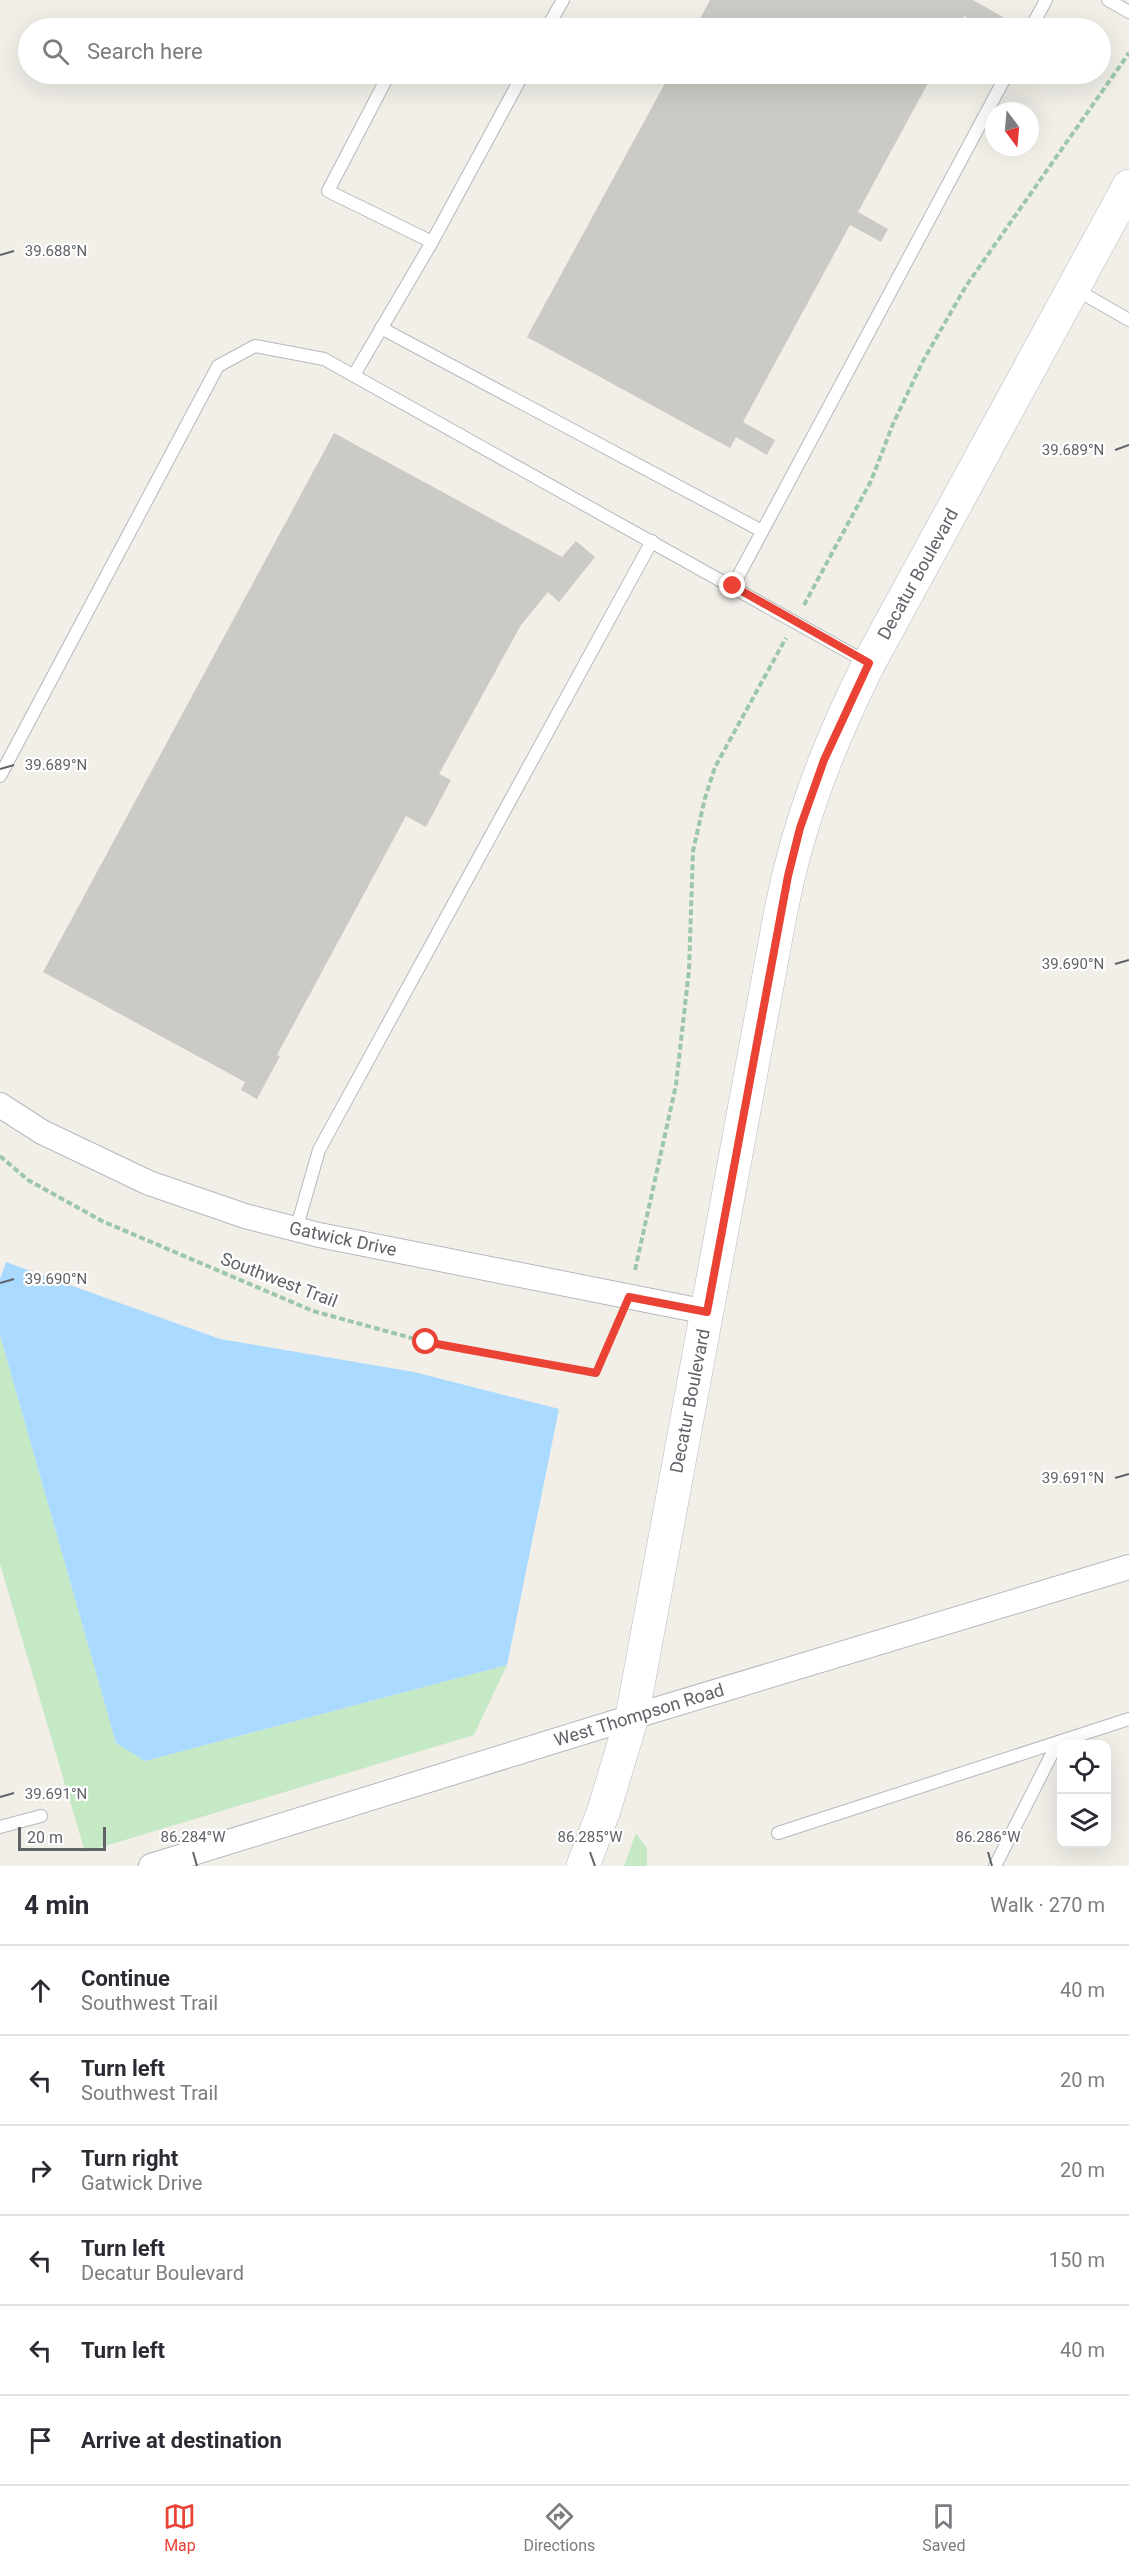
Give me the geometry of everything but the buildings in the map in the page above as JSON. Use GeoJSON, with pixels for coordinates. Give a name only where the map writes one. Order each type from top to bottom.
{"type":"FeatureCollection","features":[{"type":"Feature","properties":{"kind":"street","name":"Decatur Boulevard"},"geometry":{"type":"LineString","coordinates":[[583,1866],[608,1800],[632,1717],[788,876],[800,828],[824,760],[869,663],[1129,186]]}},
{"type":"Feature","properties":{"kind":"street","name":"Gatwick Drive"},"geometry":{"type":"LineString","coordinates":[[0,1105],[42,1132],[148,1183],[202,1203],[296,1230],[707,1312]]}},
{"type":"Feature","properties":{"kind":"street","name":"West Thompson Road"},"geometry":{"type":"LineString","coordinates":[[151,1866],[632,1717],[1129,1567]]}},
{"type":"Feature","properties":{"kind":"lane"},"geometry":{"type":"LineString","coordinates":[[553,18],[563,0]]}},
{"type":"Feature","properties":{"kind":"lane"},"geometry":{"type":"LineString","coordinates":[[1036,18],[1046,0]]}},
{"type":"Feature","properties":{"kind":"lane"},"geometry":{"type":"LineString","coordinates":[[1108,0],[1129,12]]}},
{"type":"Feature","properties":{"kind":"lane"},"geometry":{"type":"LineString","coordinates":[[384,84],[328,191],[432,242]]}},
{"type":"Feature","properties":{"kind":"lane"},"geometry":{"type":"LineString","coordinates":[[354,375],[432,242],[518,84]]}},
{"type":"Feature","properties":{"kind":"lane"},"geometry":{"type":"LineString","coordinates":[[733,586],[1002,84]]}},
{"type":"Feature","properties":{"kind":"lane"},"geometry":{"type":"LineString","coordinates":[[1073,288],[1129,320]]}},
{"type":"Feature","properties":{"kind":"lane"},"geometry":{"type":"LineString","coordinates":[[381,328],[762,531]]}},
{"type":"Feature","properties":{"kind":"lane"},"geometry":{"type":"LineString","coordinates":[[0,776],[218,366],[255,346],[324,359],[869,663]]}},
{"type":"Feature","properties":{"kind":"lane"},"geometry":{"type":"LineString","coordinates":[[296,1230],[319,1150],[652,541]]}},
{"type":"Feature","properties":{"kind":"lane"},"geometry":{"type":"LineString","coordinates":[[1064,1740],[1129,1719]]}},
{"type":"Feature","properties":{"kind":"lane"},"geometry":{"type":"LineString","coordinates":[[778,1833],[1057,1742]]}},
{"type":"Feature","properties":{"kind":"lane"},"geometry":{"type":"LineString","coordinates":[[995,1866],[1057,1744]]}},
{"type":"Feature","properties":{"kind":"lane"},"geometry":{"type":"LineString","coordinates":[[0,1827],[41,1816]]}},
{"type":"Feature","properties":{"kind":"path","name":"Southwest Trail"},"geometry":{"type":"LineString","coordinates":[[0,1156],[28,1180],[102,1221],[313,1311],[426,1342],[596,1373],[629,1297]]}},
{"type":"Feature","properties":{"kind":"green space"},"geometry":{"type":"Polygon","coordinates":[[[0,1335],[116,1743],[145,1761],[507,1665],[474,1735],[85,1852],[0,1564],[0,1335]]]}},
{"type":"Feature","properties":{"kind":"green space"},"geometry":{"type":"Polygon","coordinates":[[[636,1833],[647,1848],[647,1866],[624,1866],[636,1833]]]}},
{"type":"Feature","properties":{"kind":"water"},"geometry":{"type":"Polygon","coordinates":[[[6,1262],[220,1339],[414,1372],[559,1409],[507,1665],[145,1761],[116,1743],[0,1335],[0,1279],[6,1262]]]}},
{"type":"Feature","properties":{"kind":"route"},"geometry":{"type":"LineString","coordinates":[[426,1342],[596,1373],[629,1297],[707,1312],[788,876],[811,793],[843,715],[869,663],[733,586]]}}]}
